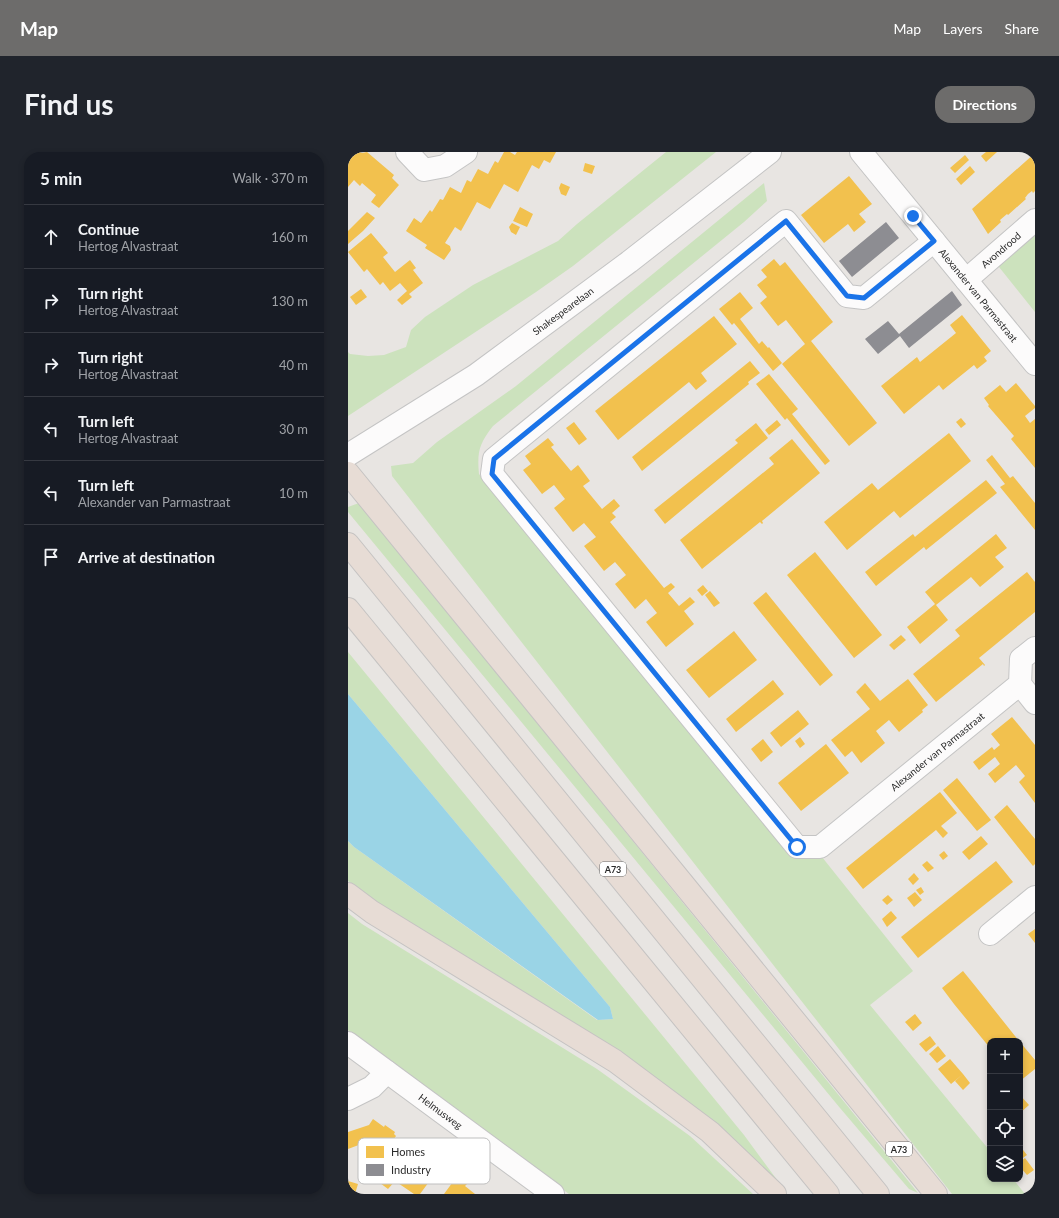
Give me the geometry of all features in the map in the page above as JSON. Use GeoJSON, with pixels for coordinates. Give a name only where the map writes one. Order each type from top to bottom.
{"type":"FeatureCollection","features":[{"type":"Feature","properties":{"kind":"highway","name":"A73"},"geometry":{"type":"LineString","coordinates":[[348,473],[936,1194]]}},
{"type":"Feature","properties":{"kind":"highway","name":"A73"},"geometry":{"type":"LineString","coordinates":[[348,544],[878,1194]]}},
{"type":"Feature","properties":{"kind":"highway"},"geometry":{"type":"LineString","coordinates":[[348,609],[828,1194]]}},
{"type":"Feature","properties":{"kind":"highway"},"geometry":{"type":"LineString","coordinates":[[348,894],[372,912],[614,1061],[710,1132],[775,1194]]}},
{"type":"Feature","properties":{"kind":"street"},"geometry":{"type":"LineString","coordinates":[[407,152],[424,170],[444,166],[466,152]]}},
{"type":"Feature","properties":{"kind":"street","name":"Shakespearelaan"},"geometry":{"type":"LineString","coordinates":[[348,454],[476,375],[629,262],[769,152]]}},
{"type":"Feature","properties":{"kind":"street","name":"Alexander van Parmastraat"},"geometry":{"type":"LineString","coordinates":[[861,152],[1035,364]]}},
{"type":"Feature","properties":{"kind":"street","name":"Avondrood"},"geometry":{"type":"LineString","coordinates":[[966,280],[1035,220]]}},
{"type":"Feature","properties":{"kind":"street","name":"Alexander van Parmastraat"},"geometry":{"type":"LineString","coordinates":[[934,241],[864,298],[853,297],[847,296],[786,221],[494,459],[492,474],[797,847],[820,847],[1020,684]]}},
{"type":"Feature","properties":{"kind":"street"},"geometry":{"type":"LineString","coordinates":[[1035,648],[1020,659],[1020,684],[1035,703]]}},
{"type":"Feature","properties":{"kind":"street"},"geometry":{"type":"LineString","coordinates":[[990,934],[1035,897]]}},
{"type":"Feature","properties":{"kind":"street","name":"Helmusweg"},"geometry":{"type":"LineString","coordinates":[[348,1043],[477,1138]]}},
{"type":"Feature","properties":{"kind":"street"},"geometry":{"type":"LineString","coordinates":[[348,1099],[372,1087],[387,1072]]}},
{"type":"Feature","properties":{"kind":"street","name":"Helmusweg"},"geometry":{"type":"LineString","coordinates":[[490,1148],[553,1194]]}},
{"type":"Feature","properties":{"kind":"green space"},"geometry":{"type":"Polygon","coordinates":[[[666,152],[716,152],[573,266],[348,416],[348,352],[350,354],[368,356],[384,355],[406,347],[411,330],[425,317],[473,285],[558,241],[666,152]]]}},
{"type":"Feature","properties":{"kind":"green space"},"geometry":{"type":"Polygon","coordinates":[[[764,183],[767,201],[744,222],[493,426],[480,448],[478,460],[479,474],[778,841],[788,851],[802,858],[822,857],[913,971],[870,1005],[987,1147],[987,1182],[1015,1182],[1025,1194],[952,1194],[392,476],[391,466],[413,463],[437,442],[516,386],[764,183]]]}},
{"type":"Feature","properties":{"kind":"green space"},"geometry":{"type":"Polygon","coordinates":[[[1035,225],[1035,312],[995,262],[1035,225]]]}},
{"type":"Feature","properties":{"kind":"green space"},"geometry":{"type":"Polygon","coordinates":[[[359,503],[918,1193],[909,1189],[840,1108],[348,512],[348,507],[359,503]]]}},
{"type":"Feature","properties":{"kind":"green space"},"geometry":{"type":"Polygon","coordinates":[[[348,652],[744,1135],[786,1192],[348,881],[348,841],[354,847],[597,1020],[613,1019],[610,1007],[348,694],[348,652]]]}},
{"type":"Feature","properties":{"kind":"green space"},"geometry":{"type":"Polygon","coordinates":[[[348,913],[362,924],[597,1069],[690,1136],[753,1194],[569,1194],[348,1030],[348,913]]]}},
{"type":"Feature","properties":{"kind":"water"},"geometry":{"type":"Polygon","coordinates":[[[348,694],[610,1007],[613,1019],[598,1020],[354,847],[348,841],[348,694]]]}},
{"type":"Feature","properties":{"kind":"building: Homes"},"geometry":{"type":"Polygon","coordinates":[[[348,152],[367,152],[394,175],[392,178],[399,185],[379,208],[371,202],[376,195],[362,183],[360,186],[354,180],[348,187],[348,152]]]}},
{"type":"Feature","properties":{"kind":"building: Homes"},"geometry":{"type":"Polygon","coordinates":[[[504,152],[510,152],[515,155],[517,152],[556,152],[550,163],[544,160],[539,169],[532,165],[518,192],[504,184],[490,209],[477,202],[461,231],[455,227],[445,243],[450,246],[451,250],[444,260],[425,248],[427,245],[406,231],[414,218],[421,223],[430,210],[432,212],[440,199],[443,200],[450,187],[461,193],[467,180],[471,182],[478,169],[488,174],[495,161],[498,163],[504,152]]]}},
{"type":"Feature","properties":{"kind":"building: Homes"},"geometry":{"type":"Polygon","coordinates":[[[986,152],[997,152],[986,162],[981,156],[986,152]]]}},
{"type":"Feature","properties":{"kind":"building: Homes"},"geometry":{"type":"Polygon","coordinates":[[[1035,153],[1035,191],[1028,194],[1025,198],[1026,199],[1000,220],[1001,222],[988,234],[972,209],[1035,153]]]}},
{"type":"Feature","properties":{"kind":"building: Homes"},"geometry":{"type":"Polygon","coordinates":[[[965,155],[969,160],[955,173],[950,168],[965,155]]]}},
{"type":"Feature","properties":{"kind":"building: Homes"},"geometry":{"type":"Polygon","coordinates":[[[585,163],[595,166],[592,174],[583,171],[585,163]]]}},
{"type":"Feature","properties":{"kind":"building: Homes"},"geometry":{"type":"Polygon","coordinates":[[[970,166],[975,172],[961,185],[956,179],[970,166]]]}},
{"type":"Feature","properties":{"kind":"building: Homes"},"geometry":{"type":"Polygon","coordinates":[[[849,176],[872,204],[859,214],[866,222],[854,232],[848,224],[824,243],[801,215],[849,176]]]}},
{"type":"Feature","properties":{"kind":"building: Homes"},"geometry":{"type":"Polygon","coordinates":[[[561,183],[570,187],[566,196],[561,194],[559,188],[561,183]]]}},
{"type":"Feature","properties":{"kind":"building: Homes"},"geometry":{"type":"Polygon","coordinates":[[[520,207],[533,214],[527,227],[513,221],[520,207]]]}},
{"type":"Feature","properties":{"kind":"building: Homes"},"geometry":{"type":"Polygon","coordinates":[[[367,212],[375,218],[348,244],[348,231],[367,212]]]}},
{"type":"Feature","properties":{"kind":"building: Homes"},"geometry":{"type":"Polygon","coordinates":[[[512,223],[520,227],[516,235],[511,232],[509,227],[512,223]]]}},
{"type":"Feature","properties":{"kind":"building: Homes"},"geometry":{"type":"Polygon","coordinates":[[[371,233],[388,253],[383,257],[395,272],[410,260],[416,268],[413,270],[423,283],[409,294],[412,297],[402,305],[397,300],[407,291],[400,283],[390,291],[383,282],[380,285],[367,269],[364,272],[348,252],[371,233]]]}},
{"type":"Feature","properties":{"kind":"building: Homes"},"geometry":{"type":"Polygon","coordinates":[[[774,259],[780,266],[785,262],[833,322],[811,341],[877,423],[849,446],[782,364],[805,344],[786,320],[778,326],[760,303],[767,297],[757,285],[767,277],[761,270],[774,259]]]}},
{"type":"Feature","properties":{"kind":"building: Homes"},"geometry":{"type":"Polygon","coordinates":[[[361,289],[367,297],[356,305],[350,297],[361,289]]]}},
{"type":"Feature","properties":{"kind":"building: Homes"},"geometry":{"type":"Polygon","coordinates":[[[740,292],[753,308],[740,319],[759,344],[762,341],[782,363],[773,371],[734,323],[732,325],[719,309],[740,292]]]}},
{"type":"Feature","properties":{"kind":"building: Homes"},"geometry":{"type":"Polygon","coordinates":[[[962,315],[991,351],[984,357],[987,361],[977,369],[974,365],[943,390],[939,385],[904,414],[881,386],[917,357],[920,362],[956,333],[950,325],[962,315]]]}},
{"type":"Feature","properties":{"kind":"building: Homes"},"geometry":{"type":"Polygon","coordinates":[[[714,316],[737,344],[701,373],[707,381],[696,390],[689,382],[618,440],[595,411],[714,316]]]}},
{"type":"Feature","properties":{"kind":"building: Homes"},"geometry":{"type":"Polygon","coordinates":[[[750,361],[760,373],[748,382],[749,384],[642,471],[632,457],[750,361]]]}},
{"type":"Feature","properties":{"kind":"building: Homes"},"geometry":{"type":"Polygon","coordinates":[[[769,374],[798,409],[792,414],[830,461],[825,465],[787,418],[785,420],[756,384],[769,374]]]}},
{"type":"Feature","properties":{"kind":"building: Homes"},"geometry":{"type":"Polygon","coordinates":[[[1016,383],[1035,406],[1035,408],[1025,416],[1030,423],[1035,419],[1035,468],[1011,439],[1014,436],[988,406],[989,405],[984,398],[1000,385],[1006,392],[1016,383]]]}},
{"type":"Feature","properties":{"kind":"building: Homes"},"geometry":{"type":"Polygon","coordinates":[[[961,418],[966,424],[961,428],[956,422],[961,418]]]}},
{"type":"Feature","properties":{"kind":"building: Homes"},"geometry":{"type":"Polygon","coordinates":[[[777,420],[781,425],[769,435],[765,430],[777,420]]]}},
{"type":"Feature","properties":{"kind":"building: Homes"},"geometry":{"type":"Polygon","coordinates":[[[574,422],[587,439],[579,445],[566,428],[574,422]]]}},
{"type":"Feature","properties":{"kind":"building: Homes"},"geometry":{"type":"Polygon","coordinates":[[[756,423],[768,438],[665,524],[654,510],[738,443],[735,440],[756,423]]]}},
{"type":"Feature","properties":{"kind":"building: Homes"},"geometry":{"type":"Polygon","coordinates":[[[949,433],[971,461],[900,518],[894,511],[847,550],[824,522],[872,483],[878,490],[949,433]]]}},
{"type":"Feature","properties":{"kind":"building: Homes"},"geometry":{"type":"Polygon","coordinates":[[[548,438],[554,445],[551,447],[571,471],[578,465],[590,481],[583,486],[602,509],[614,499],[620,506],[612,513],[616,517],[610,522],[664,588],[671,583],[675,587],[668,593],[679,606],[690,597],[695,602],[684,611],[694,624],[666,647],[646,622],[657,613],[646,599],[635,609],[615,584],[626,575],[615,562],[604,571],[584,546],[596,537],[584,523],[573,532],[554,508],[565,499],[554,485],[542,494],[523,470],[531,464],[525,456],[548,438]]]}},
{"type":"Feature","properties":{"kind":"building: Homes"},"geometry":{"type":"Polygon","coordinates":[[[792,439],[820,473],[762,521],[762,524],[760,522],[702,569],[680,540],[774,464],[769,458],[792,439]]]}},
{"type":"Feature","properties":{"kind":"building: Homes"},"geometry":{"type":"Polygon","coordinates":[[[992,455],[1010,478],[1013,476],[1035,503],[1035,530],[1000,487],[1005,484],[986,460],[992,455]]]}},
{"type":"Feature","properties":{"kind":"building: Homes"},"geometry":{"type":"Polygon","coordinates":[[[986,480],[997,493],[926,550],[924,547],[876,586],[865,572],[913,534],[915,537],[986,480]]]}},
{"type":"Feature","properties":{"kind":"building: Homes"},"geometry":{"type":"Polygon","coordinates":[[[996,534],[1007,548],[995,557],[1004,567],[980,587],[971,577],[936,605],[948,620],[920,644],[907,627],[935,604],[925,592],[996,534]]]}},
{"type":"Feature","properties":{"kind":"building: Homes"},"geometry":{"type":"Polygon","coordinates":[[[815,552],[882,635],[854,658],[787,575],[815,552]]]}},
{"type":"Feature","properties":{"kind":"building: Homes"},"geometry":{"type":"Polygon","coordinates":[[[1027,572],[1035,582],[1035,612],[979,658],[985,665],[984,666],[983,664],[936,702],[913,674],[960,636],[955,630],[1027,572]]]}},
{"type":"Feature","properties":{"kind":"building: Homes"},"geometry":{"type":"Polygon","coordinates":[[[703,585],[708,591],[702,596],[697,590],[703,585]]]}},
{"type":"Feature","properties":{"kind":"building: Homes"},"geometry":{"type":"Polygon","coordinates":[[[710,591],[720,603],[714,607],[705,595],[710,591]]]}},
{"type":"Feature","properties":{"kind":"building: Homes"},"geometry":{"type":"Polygon","coordinates":[[[766,592],[833,675],[820,686],[753,603],[766,592]]]}},
{"type":"Feature","properties":{"kind":"building: Homes"},"geometry":{"type":"Polygon","coordinates":[[[734,631],[757,660],[709,698],[686,670],[734,631]]]}},
{"type":"Feature","properties":{"kind":"building: Homes"},"geometry":{"type":"Polygon","coordinates":[[[901,635],[906,640],[894,650],[889,645],[901,635]]]}},
{"type":"Feature","properties":{"kind":"building: Homes"},"geometry":{"type":"Polygon","coordinates":[[[908,679],[928,705],[922,710],[923,712],[899,732],[889,720],[876,731],[885,743],[861,763],[852,751],[845,757],[831,740],[870,709],[856,692],[865,683],[880,701],[908,679]]]}},
{"type":"Feature","properties":{"kind":"building: Homes"},"geometry":{"type":"Polygon","coordinates":[[[773,680],[784,694],[736,732],[726,719],[773,680]]]}},
{"type":"Feature","properties":{"kind":"building: Homes"},"geometry":{"type":"Polygon","coordinates":[[[798,710],[809,724],[781,747],[770,733],[798,710]]]}},
{"type":"Feature","properties":{"kind":"building: Homes"},"geometry":{"type":"Polygon","coordinates":[[[1012,717],[1035,745],[1035,803],[1019,782],[1025,776],[1016,765],[995,783],[988,774],[1000,764],[995,757],[979,770],[973,762],[992,747],[994,750],[1000,745],[991,734],[1012,717]]]}},
{"type":"Feature","properties":{"kind":"building: Homes"},"geometry":{"type":"Polygon","coordinates":[[[800,737],[805,744],[800,748],[795,741],[800,737]]]}},
{"type":"Feature","properties":{"kind":"building: Homes"},"geometry":{"type":"Polygon","coordinates":[[[763,739],[773,752],[761,762],[751,749],[763,739]]]}},
{"type":"Feature","properties":{"kind":"building: Homes"},"geometry":{"type":"Polygon","coordinates":[[[826,744],[849,773],[801,811],[778,783],[826,744]]]}},
{"type":"Feature","properties":{"kind":"building: Homes"},"geometry":{"type":"Polygon","coordinates":[[[957,778],[991,820],[977,831],[943,790],[957,778]]]}},
{"type":"Feature","properties":{"kind":"building: Homes"},"geometry":{"type":"Polygon","coordinates":[[[940,792],[957,813],[941,826],[948,833],[943,838],[936,830],[863,889],[846,868],[940,792]]]}},
{"type":"Feature","properties":{"kind":"building: Homes"},"geometry":{"type":"Polygon","coordinates":[[[1007,805],[1035,839],[1035,864],[1033,866],[994,817],[1007,805]]]}},
{"type":"Feature","properties":{"kind":"building: Homes"},"geometry":{"type":"Polygon","coordinates":[[[981,836],[988,844],[969,860],[962,852],[981,836]]]}},
{"type":"Feature","properties":{"kind":"building: Homes"},"geometry":{"type":"Polygon","coordinates":[[[944,851],[948,856],[943,860],[939,855],[944,851]]]}},
{"type":"Feature","properties":{"kind":"building: Homes"},"geometry":{"type":"Polygon","coordinates":[[[927,861],[934,868],[928,872],[922,865],[927,861]]]}},
{"type":"Feature","properties":{"kind":"building: Homes"},"geometry":{"type":"Polygon","coordinates":[[[996,861],[1013,882],[918,958],[901,937],[996,861]]]}},
{"type":"Feature","properties":{"kind":"building: Homes"},"geometry":{"type":"Polygon","coordinates":[[[914,873],[919,879],[913,885],[908,879],[914,873]]]}},
{"type":"Feature","properties":{"kind":"building: Homes"},"geometry":{"type":"Polygon","coordinates":[[[921,887],[924,892],[920,895],[916,890],[921,887]]]}},
{"type":"Feature","properties":{"kind":"building: Homes"},"geometry":{"type":"Polygon","coordinates":[[[915,892],[922,900],[914,907],[907,898],[915,892]]]}},
{"type":"Feature","properties":{"kind":"building: Homes"},"geometry":{"type":"Polygon","coordinates":[[[888,895],[893,900],[887,905],[882,900],[888,895]]]}},
{"type":"Feature","properties":{"kind":"building: Homes"},"geometry":{"type":"Polygon","coordinates":[[[891,911],[897,918],[887,927],[882,919],[891,911]]]}},
{"type":"Feature","properties":{"kind":"building: Homes"},"geometry":{"type":"Polygon","coordinates":[[[1035,929],[1035,943],[1028,934],[1035,929]]]}},
{"type":"Feature","properties":{"kind":"building: Homes"},"geometry":{"type":"Polygon","coordinates":[[[963,971],[1017,1038],[987,1038],[987,1044],[942,988],[963,971]]]}},
{"type":"Feature","properties":{"kind":"building: Homes"},"geometry":{"type":"Polygon","coordinates":[[[915,1014],[922,1023],[913,1031],[905,1022],[915,1014]]]}},
{"type":"Feature","properties":{"kind":"building: Homes"},"geometry":{"type":"Polygon","coordinates":[[[930,1036],[936,1044],[926,1052],[919,1044],[930,1036]]]}},
{"type":"Feature","properties":{"kind":"building: Homes"},"geometry":{"type":"Polygon","coordinates":[[[938,1046],[946,1056],[937,1063],[929,1054],[938,1046]]]}},
{"type":"Feature","properties":{"kind":"building: Homes"},"geometry":{"type":"Polygon","coordinates":[[[1023,1046],[1035,1060],[1035,1069],[1023,1079],[1023,1046]]]}},
{"type":"Feature","properties":{"kind":"building: Homes"},"geometry":{"type":"Polygon","coordinates":[[[950,1059],[963,1074],[951,1084],[938,1069],[950,1059]]]}},
{"type":"Feature","properties":{"kind":"building: Homes"},"geometry":{"type":"Polygon","coordinates":[[[963,1074],[970,1083],[963,1090],[955,1081],[963,1074]]]}},
{"type":"Feature","properties":{"kind":"building: Homes"},"geometry":{"type":"Polygon","coordinates":[[[1023,1098],[1029,1105],[1023,1110],[1023,1098]]]}},
{"type":"Feature","properties":{"kind":"building: Homes"},"geometry":{"type":"Polygon","coordinates":[[[373,1119],[384,1127],[385,1125],[395,1132],[394,1134],[396,1136],[395,1138],[358,1138],[358,1145],[348,1149],[348,1132],[369,1125],[373,1119]]]}},
{"type":"Feature","properties":{"kind":"building: Homes"},"geometry":{"type":"Polygon","coordinates":[[[1023,1150],[1027,1155],[1023,1158],[1023,1150]]]}},
{"type":"Feature","properties":{"kind":"building: Homes"},"geometry":{"type":"Polygon","coordinates":[[[1025,1158],[1034,1170],[1027,1175],[1023,1170],[1023,1160],[1025,1158]]]}},
{"type":"Feature","properties":{"kind":"building: Homes"},"geometry":{"type":"Polygon","coordinates":[[[348,1181],[358,1184],[355,1194],[348,1194],[348,1181]]]}},
{"type":"Feature","properties":{"kind":"building: Homes"},"geometry":{"type":"Polygon","coordinates":[[[381,1184],[392,1184],[388,1189],[381,1184]]]}},
{"type":"Feature","properties":{"kind":"building: Homes"},"geometry":{"type":"Polygon","coordinates":[[[399,1184],[427,1184],[420,1194],[414,1194],[399,1184]]]}},
{"type":"Feature","properties":{"kind":"building: Homes"},"geometry":{"type":"Polygon","coordinates":[[[451,1184],[467,1184],[465,1186],[475,1194],[444,1194],[451,1184]]]}},
{"type":"Feature","properties":{"kind":"building: Industry"},"geometry":{"type":"Polygon","coordinates":[[[886,222],[899,238],[852,277],[839,261],[886,222]]]}},
{"type":"Feature","properties":{"kind":"building: Industry"},"geometry":{"type":"Polygon","coordinates":[[[952,291],[962,305],[909,348],[900,336],[878,354],[865,339],[888,321],[899,334],[952,291]]]}},
{"type":"Feature","properties":{"kind":"route"},"geometry":{"type":"LineString","coordinates":[[797,847],[492,474],[494,459],[786,221],[847,296],[864,298],[934,241],[913,216]]}}]}
